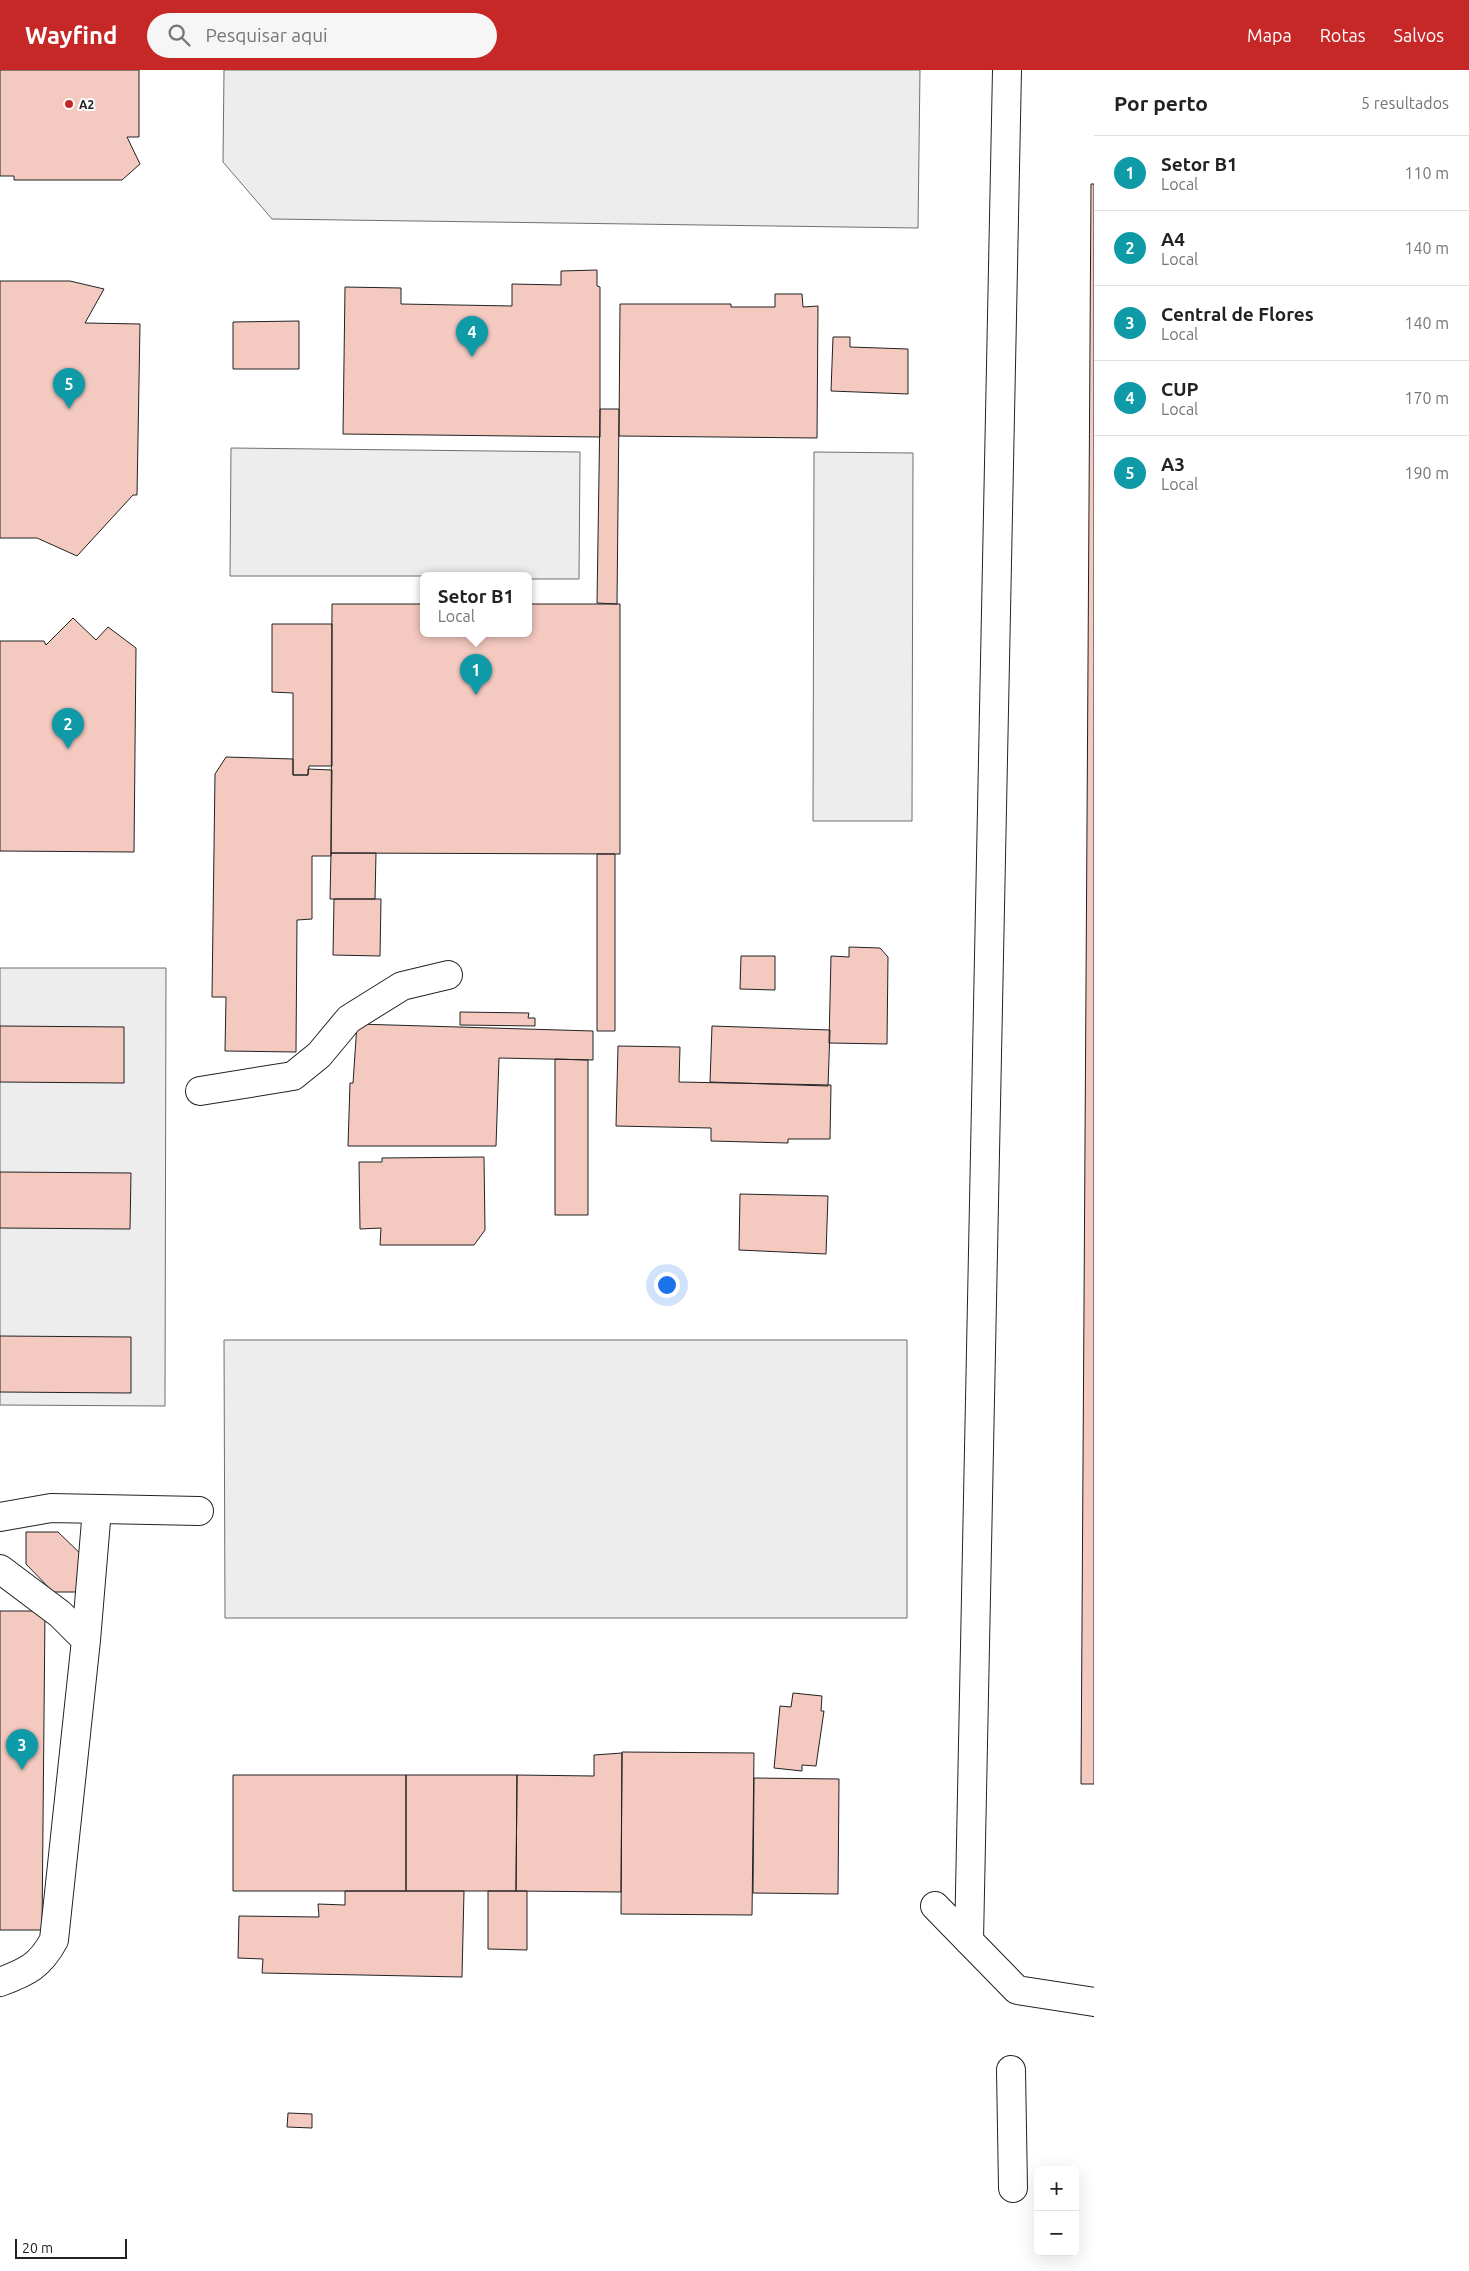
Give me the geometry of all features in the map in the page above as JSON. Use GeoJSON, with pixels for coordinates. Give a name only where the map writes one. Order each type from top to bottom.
{"type":"FeatureCollection","features":[{"type":"Feature","properties":{"kind":"lane"},"geometry":{"type":"LineString","coordinates":[[969,1941],[1007,70]]}},
{"type":"Feature","properties":{"kind":"lane"},"geometry":{"type":"LineString","coordinates":[[200,1091],[293,1076],[319,1055],[349,1019],[402,986],[448,975]]}},
{"type":"Feature","properties":{"kind":"lane"},"geometry":{"type":"LineString","coordinates":[[0,1516],[51,1508],[199,1511]]}},
{"type":"Feature","properties":{"kind":"lane"},"geometry":{"type":"LineString","coordinates":[[0,1982],[30,1970],[46,1955],[54,1940],[86,1640],[97,1509]]}},
{"type":"Feature","properties":{"kind":"lane"},"geometry":{"type":"LineString","coordinates":[[0,1570],[60,1614],[86,1640]]}},
{"type":"Feature","properties":{"kind":"lane"},"geometry":{"type":"LineString","coordinates":[[935,1906],[1017,1990],[1094,2002]]}},
{"type":"Feature","properties":{"kind":"lane"},"geometry":{"type":"LineString","coordinates":[[1011,2070],[1013,2188]]}},
{"type":"Feature","properties":{"kind":"shaded area"},"geometry":{"type":"Polygon","coordinates":[[[224,70],[920,70],[918,228],[272,219],[223,162],[224,70]]]}},
{"type":"Feature","properties":{"kind":"shaded area"},"geometry":{"type":"Polygon","coordinates":[[[231,448],[580,452],[579,579],[532,579],[532,572],[420,572],[420,576],[230,576],[231,448]]]}},
{"type":"Feature","properties":{"kind":"shaded area"},"geometry":{"type":"Polygon","coordinates":[[[814,452],[913,453],[912,821],[813,821],[814,452]]]}},
{"type":"Feature","properties":{"kind":"shaded area"},"geometry":{"type":"Polygon","coordinates":[[[0,968],[166,968],[165,1406],[0,1405],[0,968]]]}},
{"type":"Feature","properties":{"kind":"shaded area"},"geometry":{"type":"Polygon","coordinates":[[[224,1340],[907,1340],[907,1618],[225,1618],[224,1340]]]}},
{"type":"Feature","properties":{"kind":"building","name":"A2"},"geometry":{"type":"Polygon","coordinates":[[[0,70],[139,70],[139,137],[127,137],[140,164],[122,180],[14,180],[14,176],[0,176],[0,70]]]}},
{"type":"Feature","properties":{"kind":"building"},"geometry":{"type":"Polygon","coordinates":[[[1091,184],[1094,184],[1094,1784],[1081,1784],[1091,184]]]}},
{"type":"Feature","properties":{"kind":"building"},"geometry":{"type":"Polygon","coordinates":[[[597,270],[597,286],[600,287],[600,437],[343,434],[345,287],[401,288],[401,304],[512,306],[512,284],[561,285],[561,271],[597,270]]]}},
{"type":"Feature","properties":{"kind":"building"},"geometry":{"type":"Polygon","coordinates":[[[0,281],[70,281],[104,289],[85,323],[140,324],[137,495],[133,495],[77,556],[37,538],[0,538],[0,281]]]}},
{"type":"Feature","properties":{"kind":"building"},"geometry":{"type":"Polygon","coordinates":[[[775,294],[802,294],[803,307],[818,306],[817,438],[619,436],[620,304],[731,304],[731,307],[775,307],[775,294]]]}},
{"type":"Feature","properties":{"kind":"building"},"geometry":{"type":"Polygon","coordinates":[[[299,321],[299,369],[233,369],[233,322],[299,321]]]}},
{"type":"Feature","properties":{"kind":"building"},"geometry":{"type":"Polygon","coordinates":[[[833,337],[850,337],[850,347],[908,349],[908,394],[831,391],[833,337]]]}},
{"type":"Feature","properties":{"kind":"building"},"geometry":{"type":"Polygon","coordinates":[[[600,409],[619,409],[617,604],[597,603],[600,409]]]}},
{"type":"Feature","properties":{"kind":"building"},"geometry":{"type":"Polygon","coordinates":[[[332,604],[420,604],[420,637],[532,637],[532,604],[620,604],[620,854],[331,853],[332,604]]]}},
{"type":"Feature","properties":{"kind":"building"},"geometry":{"type":"Polygon","coordinates":[[[73,618],[96,640],[108,627],[136,648],[134,852],[0,851],[0,641],[44,641],[46,645],[73,618]]]}},
{"type":"Feature","properties":{"kind":"building"},"geometry":{"type":"Polygon","coordinates":[[[272,624],[332,624],[332,766],[309,766],[308,775],[293,775],[293,693],[272,692],[272,624]]]}},
{"type":"Feature","properties":{"kind":"building"},"geometry":{"type":"Polygon","coordinates":[[[226,757],[293,759],[293,775],[308,775],[308,769],[332,770],[331,856],[312,856],[312,919],[297,920],[296,1052],[225,1051],[226,997],[212,997],[215,774],[226,757]]]}},
{"type":"Feature","properties":{"kind":"building"},"geometry":{"type":"Polygon","coordinates":[[[331,853],[376,853],[375,899],[330,899],[331,853]]]}},
{"type":"Feature","properties":{"kind":"building"},"geometry":{"type":"Polygon","coordinates":[[[597,854],[615,854],[615,1031],[597,1031],[597,854]]]}},
{"type":"Feature","properties":{"kind":"building"},"geometry":{"type":"Polygon","coordinates":[[[334,899],[381,899],[380,956],[333,955],[334,899]]]}},
{"type":"Feature","properties":{"kind":"building"},"geometry":{"type":"Polygon","coordinates":[[[849,947],[880,948],[888,957],[887,1044],[829,1043],[831,956],[849,957],[849,947]]]}},
{"type":"Feature","properties":{"kind":"building"},"geometry":{"type":"Polygon","coordinates":[[[741,956],[775,956],[775,990],[740,989],[741,956]]]}},
{"type":"Feature","properties":{"kind":"building"},"geometry":{"type":"Polygon","coordinates":[[[460,1012],[529,1013],[528,1018],[535,1018],[535,1026],[460,1025],[460,1012]]]}},
{"type":"Feature","properties":{"kind":"building"},"geometry":{"type":"Polygon","coordinates":[[[357,1024],[593,1031],[593,1060],[499,1058],[496,1146],[348,1146],[350,1083],[353,1083],[357,1024]]]}},
{"type":"Feature","properties":{"kind":"building"},"geometry":{"type":"Polygon","coordinates":[[[0,1026],[124,1027],[124,1083],[0,1082],[0,1026]]]}},
{"type":"Feature","properties":{"kind":"building"},"geometry":{"type":"Polygon","coordinates":[[[712,1026],[830,1030],[828,1086],[710,1082],[712,1026]]]}},
{"type":"Feature","properties":{"kind":"building"},"geometry":{"type":"Polygon","coordinates":[[[618,1046],[680,1047],[679,1082],[831,1085],[830,1139],[788,1139],[788,1143],[711,1141],[711,1128],[616,1126],[618,1046]]]}},
{"type":"Feature","properties":{"kind":"building"},"geometry":{"type":"Polygon","coordinates":[[[555,1059],[588,1060],[588,1215],[555,1215],[555,1059]]]}},
{"type":"Feature","properties":{"kind":"building"},"geometry":{"type":"Polygon","coordinates":[[[484,1157],[485,1230],[474,1245],[380,1245],[381,1228],[360,1229],[359,1162],[382,1162],[382,1158],[484,1157]]]}},
{"type":"Feature","properties":{"kind":"building"},"geometry":{"type":"Polygon","coordinates":[[[0,1172],[131,1173],[130,1229],[0,1228],[0,1172]]]}},
{"type":"Feature","properties":{"kind":"building"},"geometry":{"type":"Polygon","coordinates":[[[740,1194],[828,1196],[826,1254],[739,1250],[740,1194]]]}},
{"type":"Feature","properties":{"kind":"building"},"geometry":{"type":"Polygon","coordinates":[[[0,1336],[131,1337],[131,1393],[0,1392],[0,1336]]]}},
{"type":"Feature","properties":{"kind":"building"},"geometry":{"type":"Polygon","coordinates":[[[26,1532],[58,1532],[86,1559],[86,1592],[53,1592],[26,1564],[26,1532]]]}},
{"type":"Feature","properties":{"kind":"building"},"geometry":{"type":"Polygon","coordinates":[[[0,1611],[45,1611],[42,1930],[0,1930],[0,1611]]]}},
{"type":"Feature","properties":{"kind":"building"},"geometry":{"type":"Polygon","coordinates":[[[793,1693],[822,1696],[821,1711],[824,1711],[816,1766],[802,1765],[802,1771],[774,1768],[780,1706],[791,1707],[793,1693]]]}},
{"type":"Feature","properties":{"kind":"building"},"geometry":{"type":"Polygon","coordinates":[[[622,1752],[754,1753],[752,1915],[621,1914],[622,1752]]]}},
{"type":"Feature","properties":{"kind":"building"},"geometry":{"type":"Polygon","coordinates":[[[622,1753],[621,1892],[516,1891],[517,1775],[594,1776],[594,1755],[622,1753]]]}},
{"type":"Feature","properties":{"kind":"building"},"geometry":{"type":"Polygon","coordinates":[[[233,1775],[406,1775],[406,1891],[233,1891],[233,1775]]]}},
{"type":"Feature","properties":{"kind":"building"},"geometry":{"type":"Polygon","coordinates":[[[406,1775],[517,1775],[516,1891],[406,1891],[406,1775]]]}},
{"type":"Feature","properties":{"kind":"building"},"geometry":{"type":"Polygon","coordinates":[[[754,1778],[839,1779],[838,1894],[753,1893],[754,1778]]]}},
{"type":"Feature","properties":{"kind":"building"},"geometry":{"type":"Polygon","coordinates":[[[345,1891],[464,1891],[462,1977],[262,1973],[263,1959],[238,1958],[239,1916],[319,1917],[318,1904],[345,1905],[345,1891]]]}},
{"type":"Feature","properties":{"kind":"building"},"geometry":{"type":"Polygon","coordinates":[[[488,1891],[527,1891],[527,1950],[488,1949],[488,1891]]]}},
{"type":"Feature","properties":{"kind":"building"},"geometry":{"type":"Polygon","coordinates":[[[288,2113],[312,2114],[312,2128],[287,2127],[288,2113]]]}},
{"type":"Feature","properties":{"kind":"place","name":"A2"},"geometry":{"type":"Point","coordinates":[69,104]}},
{"type":"Feature","properties":{"kind":"place","name":"CUP"},"geometry":{"type":"Point","coordinates":[472,357]}},
{"type":"Feature","properties":{"kind":"place","name":"A3"},"geometry":{"type":"Point","coordinates":[69,409]}},
{"type":"Feature","properties":{"kind":"place","name":"Setor B1"},"geometry":{"type":"Point","coordinates":[476,695]}},
{"type":"Feature","properties":{"kind":"place","name":"A4"},"geometry":{"type":"Point","coordinates":[68,749]}},
{"type":"Feature","properties":{"kind":"place","name":"Central de Flores"},"geometry":{"type":"Point","coordinates":[22,1770]}}]}
